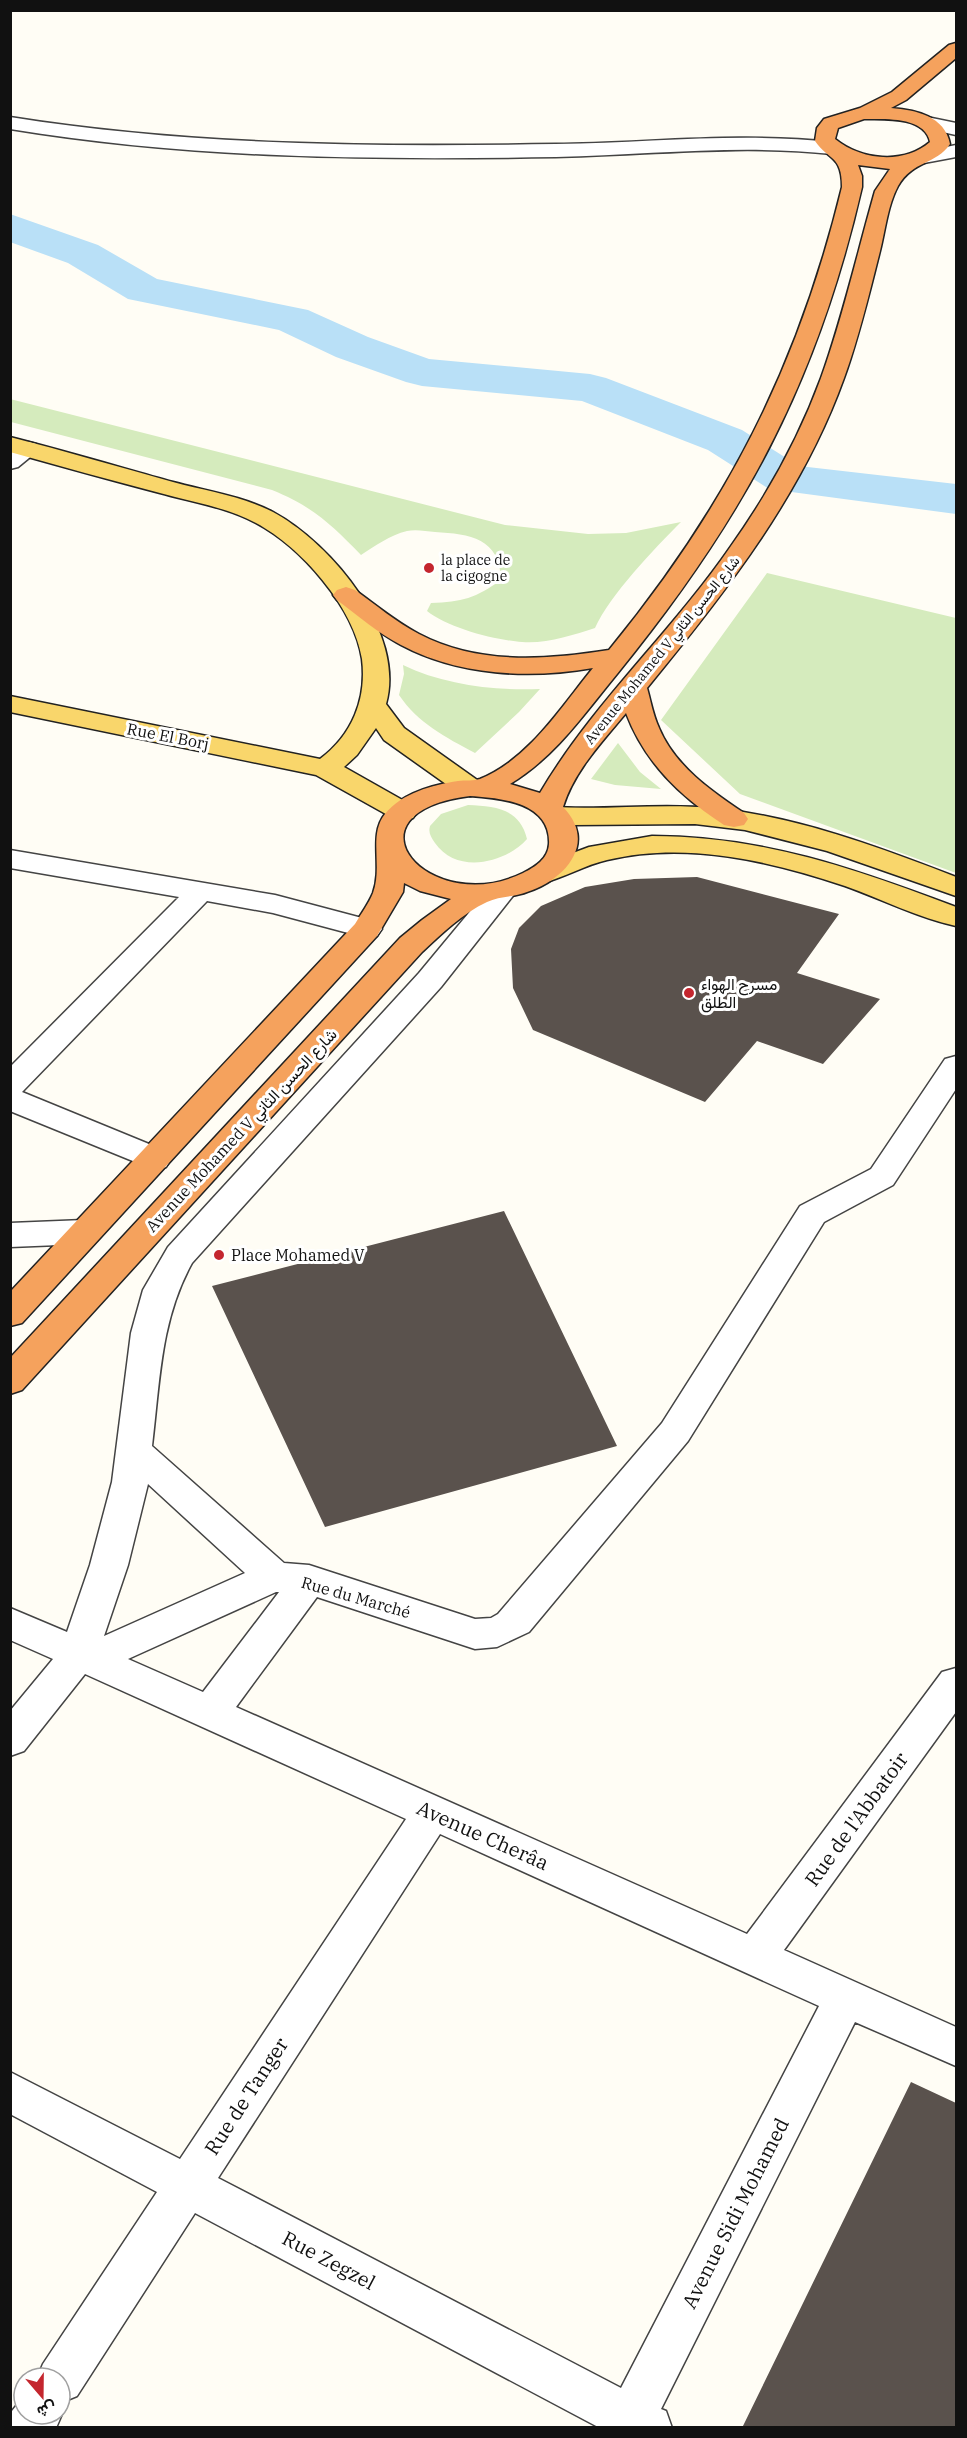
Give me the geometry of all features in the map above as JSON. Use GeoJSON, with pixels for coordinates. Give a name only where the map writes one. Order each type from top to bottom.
{"type":"FeatureCollection","features":[{"type":"Feature","properties":{"kind":"highway"},"geometry":{"type":"LineString","coordinates":[[836,120],[864,113],[899,96],[957,49]]}},
{"type":"Feature","properties":{"kind":"highway"},"geometry":{"type":"LineString","coordinates":[[864,113],[894,114],[924,122],[928,100]]}},
{"type":"Feature","properties":{"kind":"highway","name":"Avenue Mohamed V شارع الحسن الثاني"},"geometry":{"type":"LineString","coordinates":[[478,788],[536,754],[688,564],[742,482],[765,442],[814,330],[835,259],[852,187],[852,176],[837,151],[825,141],[824,134],[836,120]]}},
{"type":"Feature","properties":{"kind":"highway","name":"Avenue Mohamed V شارع الحسن الثاني"},"geometry":{"type":"LineString","coordinates":[[551,812],[556,786],[570,765],[727,573],[756,530],[803,446],[822,406],[849,330],[885,191],[891,180],[940,144],[940,137],[936,130],[924,122]]}},
{"type":"Feature","properties":{"kind":"highway"},"geometry":{"type":"LineString","coordinates":[[837,151],[875,162],[917,159]]}},
{"type":"Feature","properties":{"kind":"highway"},"geometry":{"type":"LineString","coordinates":[[346,595],[419,644],[462,659],[512,667],[564,666],[614,657]]}},
{"type":"Feature","properties":{"kind":"highway"},"geometry":{"type":"LineString","coordinates":[[634,689],[644,728],[668,767],[687,786],[734,819]]}},
{"type":"Feature","properties":{"kind":"highway"},"geometry":{"type":"LineString","coordinates":[[478,788],[520,795],[551,812],[562,827],[565,840],[562,852],[543,874],[492,891],[459,891],[417,879],[402,868],[393,855],[389,840],[392,826],[403,812],[419,800],[440,792],[478,788]]}},
{"type":"Feature","properties":{"kind":"highway"},"geometry":{"type":"LineString","coordinates":[[10,1314],[367,929],[388,892],[393,855]]}},
{"type":"Feature","properties":{"kind":"highway","name":"Avenue Mohamed V شارع الحسن الثاني"},"geometry":{"type":"LineString","coordinates":[[10,1381],[411,945],[448,914],[492,891]]}},
{"type":"Feature","properties":{"kind":"main road"},"geometry":{"type":"LineString","coordinates":[[16,452],[215,500],[264,518],[284,530],[346,595],[363,620],[373,647],[377,675],[372,704],[359,736],[345,754],[325,768]]}},
{"type":"Feature","properties":{"kind":"main road"},"geometry":{"type":"LineString","coordinates":[[372,704],[385,724],[399,738],[478,788]]}},
{"type":"Feature","properties":{"kind":"main road","name":"Rue El Borj"},"geometry":{"type":"LineString","coordinates":[[10,705],[325,768],[403,812]]}},
{"type":"Feature","properties":{"kind":"main road"},"geometry":{"type":"LineString","coordinates":[[551,812],[602,818],[692,816],[734,819],[842,847],[957,887]]}},
{"type":"Feature","properties":{"kind":"main road"},"geometry":{"type":"LineString","coordinates":[[543,874],[607,851],[638,847],[702,845],[735,848],[796,862],[957,917]]}},
{"type":"Feature","properties":{"kind":"street"},"geometry":{"type":"LineString","coordinates":[[703,143],[836,120]]}},
{"type":"Feature","properties":{"kind":"street"},"geometry":{"type":"LineString","coordinates":[[924,122],[957,129]]}},
{"type":"Feature","properties":{"kind":"street"},"geometry":{"type":"LineString","coordinates":[[10,123],[166,145],[279,150],[599,150],[703,143],[781,142],[837,151]]}},
{"type":"Feature","properties":{"kind":"street"},"geometry":{"type":"LineString","coordinates":[[917,159],[957,151]]}},
{"type":"Feature","properties":{"kind":"street"},"geometry":{"type":"LineString","coordinates":[[10,883],[21,861],[275,904],[367,929]]}},
{"type":"Feature","properties":{"kind":"street"},"geometry":{"type":"LineString","coordinates":[[10,1086],[201,891]]}},
{"type":"Feature","properties":{"kind":"street"},"geometry":{"type":"LineString","coordinates":[[86,1656],[129,1482],[148,1333],[160,1290],[180,1255],[430,980],[492,891]]}},
{"type":"Feature","properties":{"kind":"street","name":"Rue du Marché"},"geometry":{"type":"LineString","coordinates":[[292,1579],[475,1634],[490,1634],[504,1630],[516,1622],[675,1432],[813,1214],[882,1178],[957,1066]]}},
{"type":"Feature","properties":{"kind":"street"},"geometry":{"type":"LineString","coordinates":[[10,1099],[155,1159]]}},
{"type":"Feature","properties":{"kind":"street"},"geometry":{"type":"LineString","coordinates":[[10,1235],[84,1232]]}},
{"type":"Feature","properties":{"kind":"street"},"geometry":{"type":"LineString","coordinates":[[134,1451],[292,1579]]}},
{"type":"Feature","properties":{"kind":"street"},"geometry":{"type":"LineString","coordinates":[[10,1740],[86,1656],[239,1590],[292,1579]]}},
{"type":"Feature","properties":{"kind":"street"},"geometry":{"type":"LineString","coordinates":[[209,1714],[292,1579]]}},
{"type":"Feature","properties":{"kind":"street","name":"Avenue Cherâa"},"geometry":{"type":"LineString","coordinates":[[10,1623],[209,1714],[756,1955],[845,1998],[957,2047]]}},
{"type":"Feature","properties":{"kind":"street","name":"Rue de l'Abbatoir"},"geometry":{"type":"LineString","coordinates":[[756,1955],[956,1686]]}},
{"type":"Feature","properties":{"kind":"street","name":"Rue de Tanger"},"geometry":{"type":"LineString","coordinates":[[69,2366],[432,1813]]}},
{"type":"Feature","properties":{"kind":"street","name":"Avenue Sidi Mohamed"},"geometry":{"type":"LineString","coordinates":[[635,2424],[845,1998]]}},
{"type":"Feature","properties":{"kind":"street","name":"Rue Zegzel"},"geometry":{"type":"LineString","coordinates":[[10,2092],[635,2424]]}},
{"type":"Feature","properties":{"kind":"green space"},"geometry":{"type":"Polygon","coordinates":[[[10,399],[505,525],[588,534],[626,533],[681,522],[622,587],[595,628],[540,642],[499,639],[459,628],[427,611],[431,603],[452,602],[468,598],[501,580],[495,555],[481,541],[460,534],[410,530],[389,538],[361,555],[321,517],[286,496],[272,490],[11,422],[10,399]]]}},
{"type":"Feature","properties":{"kind":"green space"},"geometry":{"type":"Polygon","coordinates":[[[767,573],[956,618],[956,873],[740,794],[661,720],[767,573]]]}},
{"type":"Feature","properties":{"kind":"green space"},"geometry":{"type":"Polygon","coordinates":[[[403,665],[419,672],[470,685],[488,688],[540,689],[475,753],[433,728],[406,705],[399,695],[404,674],[403,665]]]}},
{"type":"Feature","properties":{"kind":"green space"},"geometry":{"type":"Polygon","coordinates":[[[618,743],[640,772],[661,789],[615,785],[591,779],[618,743]]]}},
{"type":"Feature","properties":{"kind":"green space"},"geometry":{"type":"Polygon","coordinates":[[[468,805],[497,808],[513,815],[524,829],[527,839],[507,854],[481,862],[468,862],[444,853],[431,837],[430,826],[441,814],[468,805]]]}},
{"type":"Feature","properties":{"kind":"building","name":"مسرح الهواء الطلق"},"geometry":{"type":"Polygon","coordinates":[[[697,877],[839,914],[797,973],[880,999],[823,1064],[757,1041],[705,1102],[533,1030],[513,988],[511,949],[519,928],[541,906],[585,887],[634,879],[697,877]]]}},
{"type":"Feature","properties":{"kind":"building"},"geometry":{"type":"Polygon","coordinates":[[[504,1211],[617,1446],[325,1527],[212,1286],[504,1211]]]}},
{"type":"Feature","properties":{"kind":"building"},"geometry":{"type":"Polygon","coordinates":[[[911,2082],[956,2103],[956,2428],[742,2428],[911,2082]]]}},
{"type":"Feature","properties":{"kind":"waterway"},"geometry":{"type":"LineString","coordinates":[[10,227],[83,254],[144,290],[292,319],[352,347],[422,372],[590,388],[725,440],[786,479],[956,499]]}},
{"type":"Feature","properties":{"kind":"place","name":"la place de la cigogne"},"geometry":{"type":"Point","coordinates":[429,568]}},
{"type":"Feature","properties":{"kind":"place","name":"مسرح الهواء الطلق"},"geometry":{"type":"Point","coordinates":[689,993]}},
{"type":"Feature","properties":{"kind":"place","name":"Place Mohamed V"},"geometry":{"type":"Point","coordinates":[219,1255]}}]}
